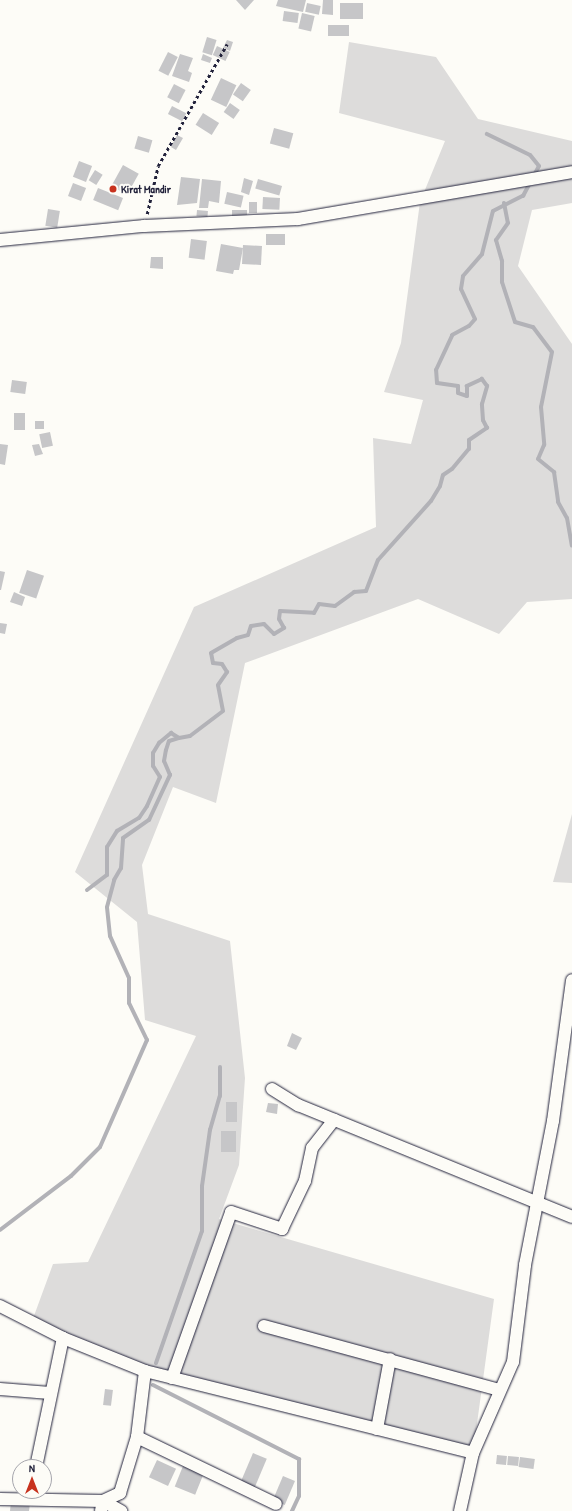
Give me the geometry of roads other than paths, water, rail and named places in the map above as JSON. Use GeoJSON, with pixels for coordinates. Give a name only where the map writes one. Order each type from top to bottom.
{"type":"FeatureCollection","features":[{"type":"Feature","properties":{"kind":"street"},"geometry":{"type":"LineString","coordinates":[[0,240],[144,226],[298,219],[572,172]]}},
{"type":"Feature","properties":{"kind":"street"},"geometry":{"type":"LineString","coordinates":[[460,1511],[473,1453],[513,1362],[525,1265],[553,1121],[572,980]]}},
{"type":"Feature","properties":{"kind":"street"},"geometry":{"type":"LineString","coordinates":[[272,1089],[298,1105],[572,1217]]}},
{"type":"Feature","properties":{"kind":"street"},"geometry":{"type":"LineString","coordinates":[[172,1378],[231,1212],[282,1229],[305,1181],[312,1148],[334,1120]]}},
{"type":"Feature","properties":{"kind":"street"},"geometry":{"type":"LineString","coordinates":[[0,1306],[63,1338],[144,1371],[378,1428],[473,1453]]}},
{"type":"Feature","properties":{"kind":"street"},"geometry":{"type":"LineString","coordinates":[[264,1326],[500,1390]]}},
{"type":"Feature","properties":{"kind":"street"},"geometry":{"type":"LineString","coordinates":[[38,1459],[50,1393],[63,1338]]}},
{"type":"Feature","properties":{"kind":"street"},"geometry":{"type":"LineString","coordinates":[[378,1428],[390,1359]]}},
{"type":"Feature","properties":{"kind":"street"},"geometry":{"type":"LineString","coordinates":[[102,1506],[120,1494],[137,1437],[144,1371]]}},
{"type":"Feature","properties":{"kind":"street"},"geometry":{"type":"LineString","coordinates":[[0,1389],[50,1393]]}},
{"type":"Feature","properties":{"kind":"street"},"geometry":{"type":"LineString","coordinates":[[137,1437],[276,1504]]}},
{"type":"Feature","properties":{"kind":"street"},"geometry":{"type":"LineString","coordinates":[[0,1499],[12,1498]]}},
{"type":"Feature","properties":{"kind":"street"},"geometry":{"type":"LineString","coordinates":[[52,1499],[102,1506],[121,1511]]}},
{"type":"Feature","properties":{"kind":"waterway"},"geometry":{"type":"LineString","coordinates":[[87,890],[107,875],[107,847],[117,831],[139,818],[147,806],[160,777],[153,766],[153,753],[159,743],[171,733],[179,738],[190,736],[223,711],[218,685],[227,672],[222,664],[213,663],[211,653],[237,638],[248,635],[251,626],[264,624],[274,634],[284,628],[279,619],[280,611],[314,613],[319,604],[335,606],[354,592],[366,591],[378,560],[431,501],[440,486],[443,475],[452,469],[469,449],[469,440],[487,428],[483,420],[482,404],[487,386],[482,379],[467,386],[467,396],[458,393],[458,386],[437,383],[436,370],[452,335],[469,326],[475,319],[461,289],[463,276],[482,254],[493,211],[523,196],[539,166],[530,155],[487,134]]}},
{"type":"Feature","properties":{"kind":"waterway"},"geometry":{"type":"LineString","coordinates":[[504,203],[508,223],[496,240],[502,261],[502,282],[515,322],[533,327],[552,352],[541,407],[544,445],[538,459],[554,472],[558,502],[567,518],[572,546]]}},
{"type":"Feature","properties":{"kind":"waterway"},"geometry":{"type":"LineString","coordinates":[[0,1230],[71,1176],[100,1147],[147,1040],[129,1003],[129,978],[110,936],[107,907],[114,880],[121,868],[123,838],[149,820],[170,775],[164,761],[169,741],[179,738]]}},
{"type":"Feature","properties":{"kind":"waterway"},"geometry":{"type":"LineString","coordinates":[[156,1363],[202,1231],[202,1186],[210,1130],[220,1096],[220,1067]]}},
{"type":"Feature","properties":{"kind":"waterway"},"geometry":{"type":"LineString","coordinates":[[153,1385],[299,1459],[299,1496],[292,1511]]}},
{"type":"Feature","properties":{"kind":"place","name":"Kirat Mandir"},"geometry":{"type":"Point","coordinates":[113,189]}}]}
